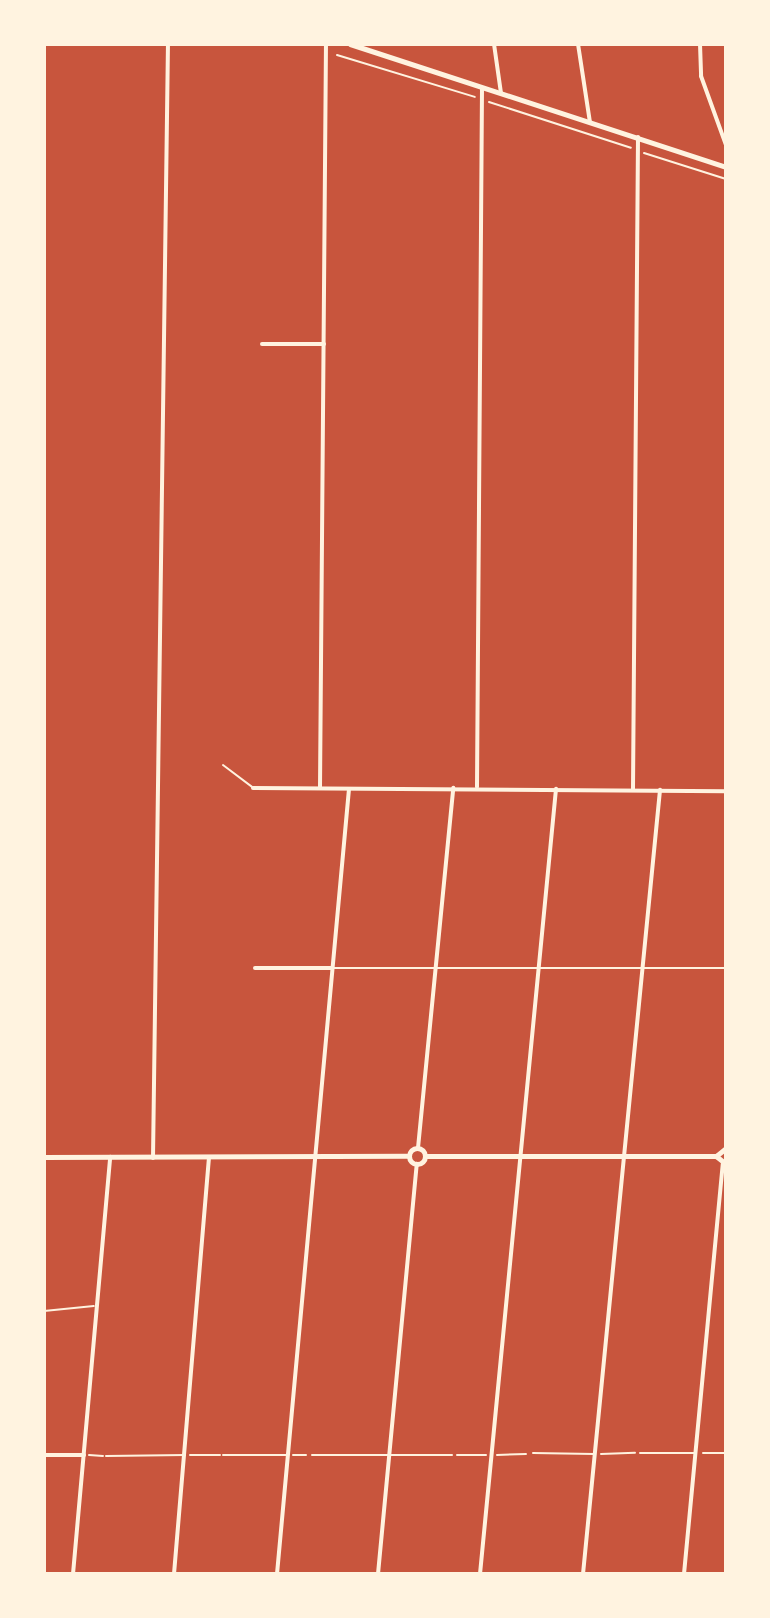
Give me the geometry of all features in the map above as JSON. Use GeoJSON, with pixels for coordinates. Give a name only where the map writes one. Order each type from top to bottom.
{"type":"FeatureCollection","features":[{"type":"Feature","properties":{"kind":"street"},"geometry":{"type":"LineString","coordinates":[[153,1158],[168,44]]}},
{"type":"Feature","properties":{"kind":"street"},"geometry":{"type":"LineString","coordinates":[[320,788],[326,44]]}},
{"type":"Feature","properties":{"kind":"street"},"geometry":{"type":"LineString","coordinates":[[350,44],[726,167]]}},
{"type":"Feature","properties":{"kind":"street"},"geometry":{"type":"LineString","coordinates":[[494,44],[501,93]]}},
{"type":"Feature","properties":{"kind":"street"},"geometry":{"type":"LineString","coordinates":[[578,44],[590,122]]}},
{"type":"Feature","properties":{"kind":"street"},"geometry":{"type":"LineString","coordinates":[[700,44],[701,76],[726,145]]}},
{"type":"Feature","properties":{"kind":"street"},"geometry":{"type":"LineString","coordinates":[[477,787],[482,88]]}},
{"type":"Feature","properties":{"kind":"street"},"geometry":{"type":"LineString","coordinates":[[633,789],[638,137]]}},
{"type":"Feature","properties":{"kind":"street"},"geometry":{"type":"LineString","coordinates":[[262,344],[324,344]]}},
{"type":"Feature","properties":{"kind":"street"},"geometry":{"type":"LineString","coordinates":[[253,788],[477,787],[726,791]]}},
{"type":"Feature","properties":{"kind":"street"},"geometry":{"type":"LineString","coordinates":[[44,1157],[409,1156],[418,1148],[453,788]]}},
{"type":"Feature","properties":{"kind":"street"},"geometry":{"type":"LineString","coordinates":[[277,1574],[349,789]]}},
{"type":"Feature","properties":{"kind":"street"},"geometry":{"type":"LineString","coordinates":[[480,1574],[518,1155],[556,789]]}},
{"type":"Feature","properties":{"kind":"street"},"geometry":{"type":"LineString","coordinates":[[583,1574],[621,1156],[660,790]]}},
{"type":"Feature","properties":{"kind":"street"},"geometry":{"type":"LineString","coordinates":[[255,968],[332,968]]}},
{"type":"Feature","properties":{"kind":"street"},"geometry":{"type":"LineString","coordinates":[[378,1574],[417,1164],[425,1156],[716,1156],[726,1148],[726,1138]]}},
{"type":"Feature","properties":{"kind":"street"},"geometry":{"type":"LineString","coordinates":[[418,1148],[425,1156]]}},
{"type":"Feature","properties":{"kind":"street"},"geometry":{"type":"LineString","coordinates":[[409,1156],[417,1164]]}},
{"type":"Feature","properties":{"kind":"street"},"geometry":{"type":"LineString","coordinates":[[684,1574],[725,1164],[716,1156]]}},
{"type":"Feature","properties":{"kind":"street"},"geometry":{"type":"LineString","coordinates":[[73,1574],[110,1157]]}},
{"type":"Feature","properties":{"kind":"street"},"geometry":{"type":"LineString","coordinates":[[174,1574],[209,1158]]}},
{"type":"Feature","properties":{"kind":"street"},"geometry":{"type":"LineString","coordinates":[[44,1455],[84,1455]]}},
{"type":"Feature","properties":{"kind":"lane"},"geometry":{"type":"LineString","coordinates":[[223,765],[253,788]]}},
{"type":"Feature","properties":{"kind":"lane"},"geometry":{"type":"LineString","coordinates":[[332,968],[726,968]]}},
{"type":"Feature","properties":{"kind":"lane"},"geometry":{"type":"LineString","coordinates":[[44,1311],[96,1306]]}},
{"type":"Feature","properties":{"kind":"lane"},"geometry":{"type":"LineString","coordinates":[[533,1453],[594,1454]]}},
{"type":"Feature","properties":{"kind":"lane"},"geometry":{"type":"LineString","coordinates":[[640,1453],[696,1453]]}},
{"type":"Feature","properties":{"kind":"lane"},"geometry":{"type":"LineString","coordinates":[[106,1456],[185,1455]]}},
{"type":"Feature","properties":{"kind":"lane"},"geometry":{"type":"LineString","coordinates":[[223,1455],[288,1455]]}},
{"type":"Feature","properties":{"kind":"lane"},"geometry":{"type":"LineString","coordinates":[[312,1455],[452,1455]]}},
{"type":"Feature","properties":{"kind":"path"},"geometry":{"type":"LineString","coordinates":[[337,55],[726,179]]}},
{"type":"Feature","properties":{"kind":"path"},"geometry":{"type":"LineString","coordinates":[[452,1455],[533,1453]]}},
{"type":"Feature","properties":{"kind":"path"},"geometry":{"type":"LineString","coordinates":[[594,1454],[640,1453]]}},
{"type":"Feature","properties":{"kind":"path"},"geometry":{"type":"LineString","coordinates":[[696,1453],[726,1453]]}},
{"type":"Feature","properties":{"kind":"path"},"geometry":{"type":"LineString","coordinates":[[84,1455],[106,1456]]}},
{"type":"Feature","properties":{"kind":"path"},"geometry":{"type":"LineString","coordinates":[[185,1455],[223,1455]]}},
{"type":"Feature","properties":{"kind":"path"},"geometry":{"type":"LineString","coordinates":[[288,1455],[312,1455]]}}]}
